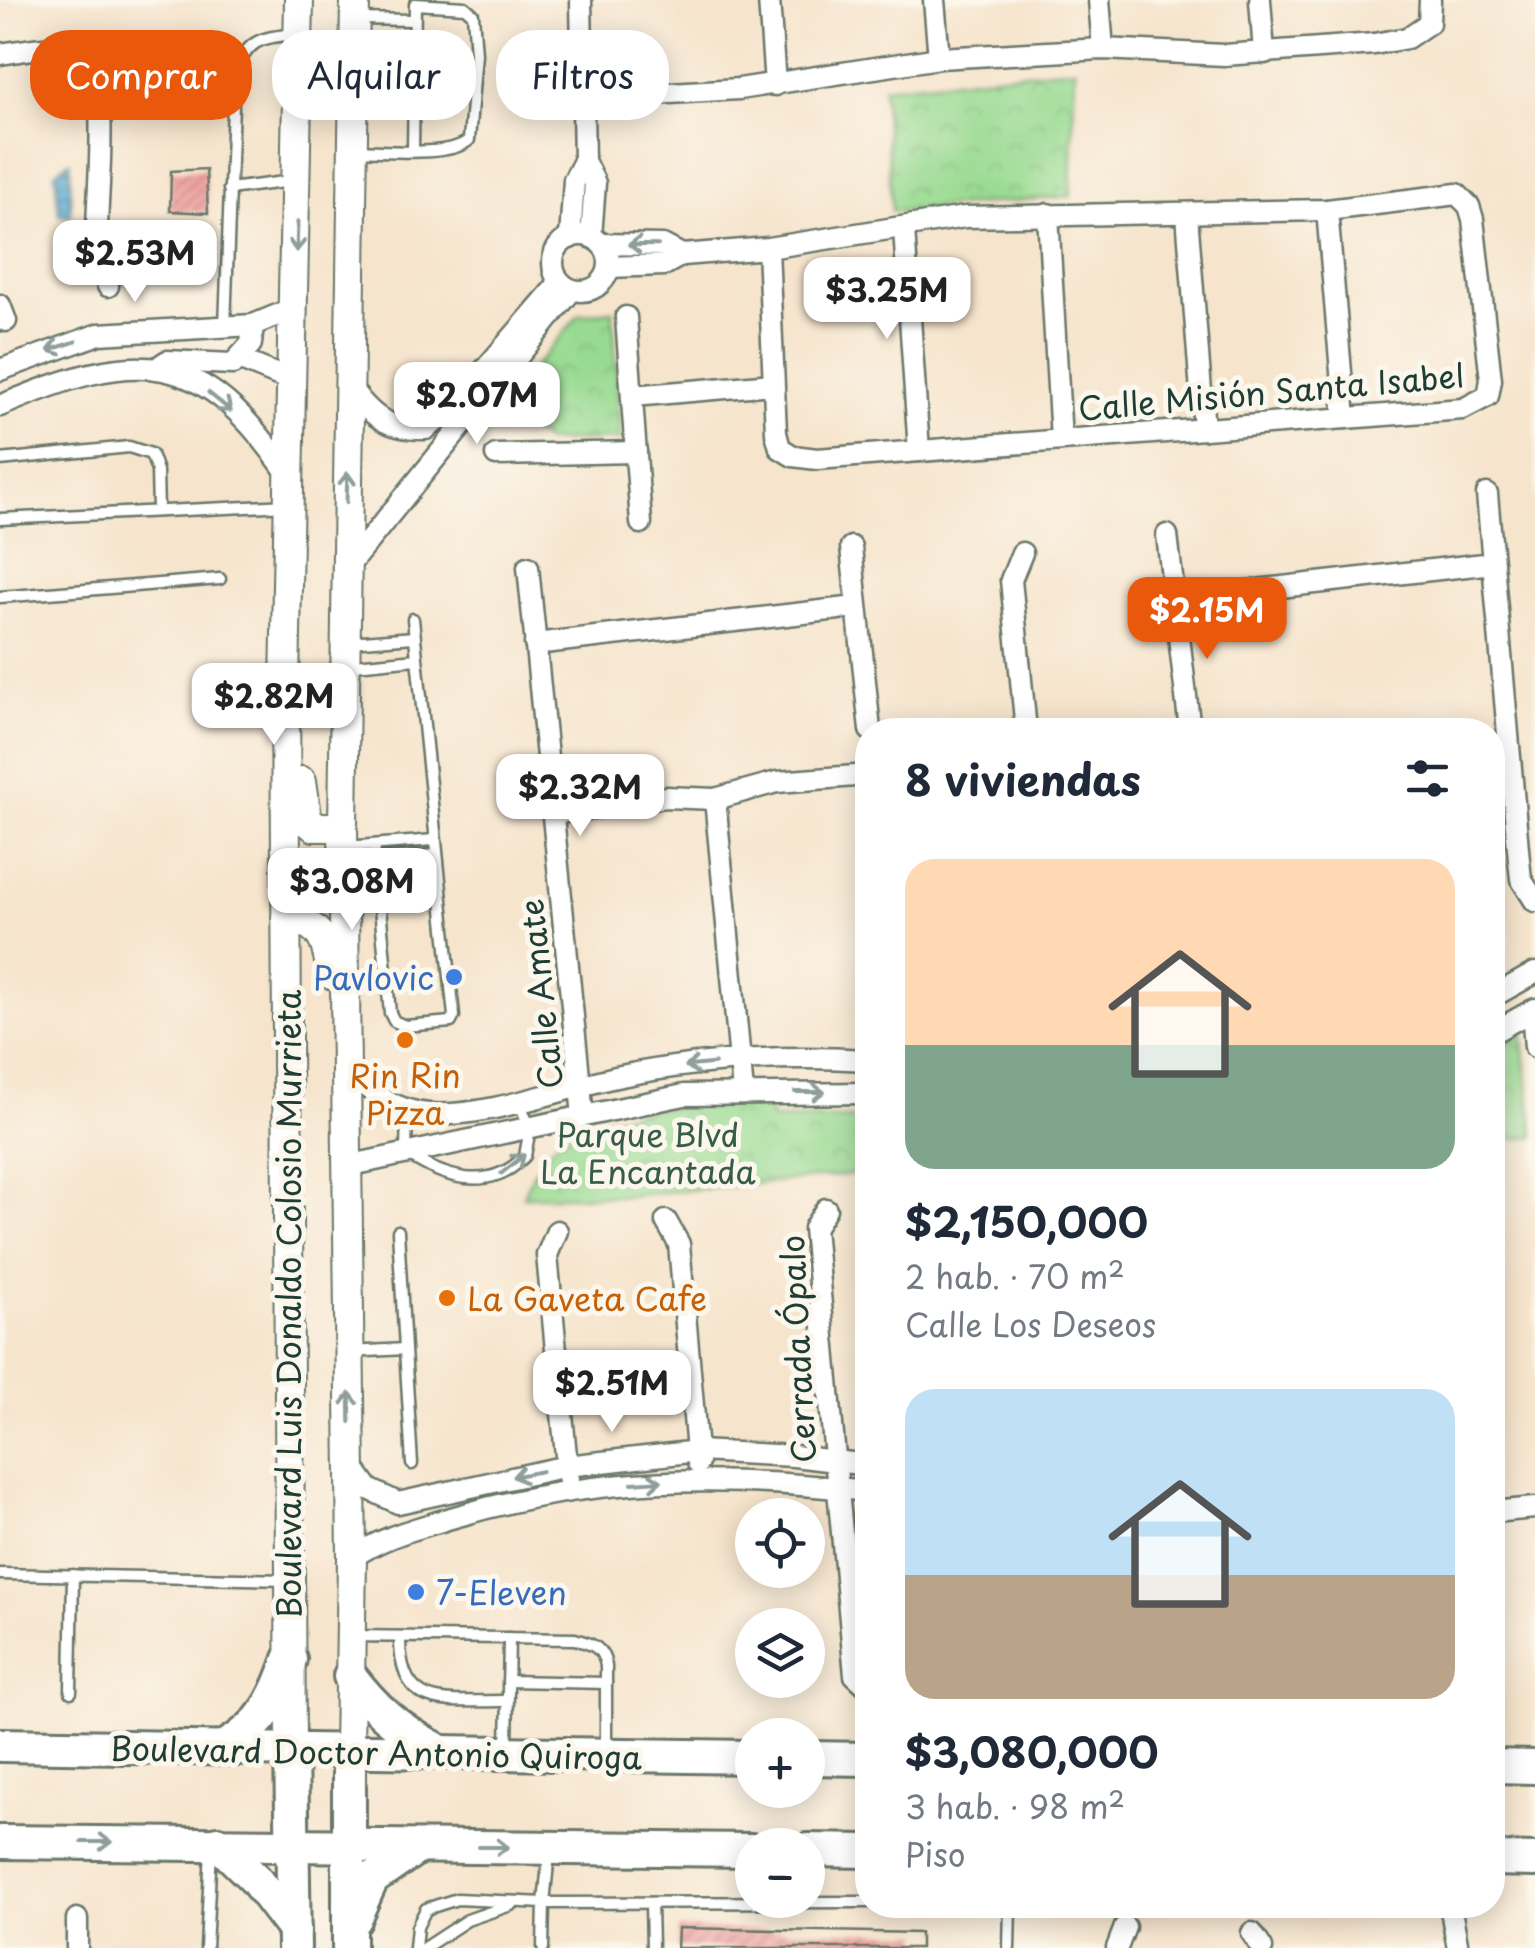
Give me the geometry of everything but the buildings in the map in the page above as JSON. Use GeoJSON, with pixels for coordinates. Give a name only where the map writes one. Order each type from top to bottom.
{"type":"FeatureCollection","features":[{"type":"Feature","properties":{"kind":"main road","name":"Boulevard Luis Donaldo Colosio Murrieta"},"geometry":{"type":"LineString","coordinates":[[299,0],[299,30]]}},
{"type":"Feature","properties":{"kind":"main road","name":"Boulevard Luis Donaldo Colosio Murrieta"},"geometry":{"type":"LineString","coordinates":[[349,1941],[352,1558],[343,845],[355,10]]}},
{"type":"Feature","properties":{"kind":"main road","name":"Boulevard Luis Donaldo Colosio Murrieta"},"geometry":{"type":"LineString","coordinates":[[294,1939],[286,918],[287,586],[298,120]]}},
{"type":"Feature","properties":{"kind":"main road"},"geometry":{"type":"LineString","coordinates":[[287,586],[303,682],[304,814],[314,826],[343,845]]}},
{"type":"Feature","properties":{"kind":"main road"},"geometry":{"type":"LineString","coordinates":[[286,918],[313,926],[322,934],[334,1014],[345,1033]]}},
{"type":"Feature","properties":{"kind":"main road"},"geometry":{"type":"LineString","coordinates":[[226,1748],[248,1734],[270,1710],[290,1659]]}},
{"type":"Feature","properties":{"kind":"main road"},"geometry":{"type":"LineString","coordinates":[[350,1676],[374,1707],[396,1726],[442,1752]]}},
{"type":"Feature","properties":{"kind":"main road","name":"Boulevard Doctor Antonio Quiroga"},"geometry":{"type":"LineString","coordinates":[[0,1745],[735,1758]]}},
{"type":"Feature","properties":{"kind":"main road"},"geometry":{"type":"LineString","coordinates":[[825,1758],[855,1759]]}},
{"type":"Feature","properties":{"kind":"main road"},"geometry":{"type":"LineString","coordinates":[[1505,1766],[1535,1767]]}},
{"type":"Feature","properties":{"kind":"main road"},"geometry":{"type":"LineString","coordinates":[[0,1842],[735,1850]]}},
{"type":"Feature","properties":{"kind":"main road"},"geometry":{"type":"LineString","coordinates":[[215,1843],[254,1879],[294,1939]]}},
{"type":"Feature","properties":{"kind":"main road"},"geometry":{"type":"LineString","coordinates":[[349,1941],[372,1879],[420,1847]]}},
{"type":"Feature","properties":{"kind":"main road"},"geometry":{"type":"LineString","coordinates":[[825,1850],[855,1851]]}},
{"type":"Feature","properties":{"kind":"main road"},"geometry":{"type":"LineString","coordinates":[[1505,1859],[1535,1860]]}},
{"type":"Feature","properties":{"kind":"street"},"geometry":{"type":"LineString","coordinates":[[581,0],[581,30]]}},
{"type":"Feature","properties":{"kind":"street"},"geometry":{"type":"LineString","coordinates":[[769,0],[775,85]]}},
{"type":"Feature","properties":{"kind":"street"},"geometry":{"type":"LineString","coordinates":[[934,0],[939,58]]}},
{"type":"Feature","properties":{"kind":"street"},"geometry":{"type":"LineString","coordinates":[[1099,0],[1102,49]]}},
{"type":"Feature","properties":{"kind":"street"},"geometry":{"type":"LineString","coordinates":[[1260,0],[1264,53]]}},
{"type":"Feature","properties":{"kind":"street"},"geometry":{"type":"LineString","coordinates":[[669,92],[775,85],[939,58],[1102,49],[1264,53],[1407,38],[1429,24],[1430,0]]}},
{"type":"Feature","properties":{"kind":"street"},"geometry":{"type":"LineString","coordinates":[[0,54],[71,49],[85,55],[95,68],[99,111],[97,253],[108,286]]}},
{"type":"Feature","properties":{"kind":"street"},"geometry":{"type":"LineString","coordinates":[[350,386],[380,421],[426,429],[449,411],[566,286],[597,286],[609,267],[587,239],[574,180],[584,161],[583,120]]}},
{"type":"Feature","properties":{"kind":"street","name":"Calle Misión Santa Isabel"},"geometry":{"type":"LineString","coordinates":[[609,267],[664,265],[682,254],[768,248],[966,217],[1326,210],[1442,193],[1464,198],[1472,219],[1490,380],[1488,396],[1463,409],[817,460],[786,454],[776,433],[768,248]]}},
{"type":"Feature","properties":{"kind":"street"},"geometry":{"type":"LineString","coordinates":[[1326,210],[1345,418]]}},
{"type":"Feature","properties":{"kind":"street"},"geometry":{"type":"LineString","coordinates":[[1048,214],[1060,440]]}},
{"type":"Feature","properties":{"kind":"street"},"geometry":{"type":"LineString","coordinates":[[1187,214],[1204,429]]}},
{"type":"Feature","properties":{"kind":"street"},"geometry":{"type":"LineString","coordinates":[[904,229],[919,452]]}},
{"type":"Feature","properties":{"kind":"street"},"geometry":{"type":"LineString","coordinates":[[566,286],[554,258],[587,239]]}},
{"type":"Feature","properties":{"kind":"street","name":"Calle Misión Santa Isabel"},"geometry":{"type":"LineString","coordinates":[[587,239],[662,245],[682,254]]}},
{"type":"Feature","properties":{"kind":"street"},"geometry":{"type":"LineString","coordinates":[[344,572],[566,286]]}},
{"type":"Feature","properties":{"kind":"street"},"geometry":{"type":"LineString","coordinates":[[0,370],[98,334],[254,325],[294,308]]}},
{"type":"Feature","properties":{"kind":"street"},"geometry":{"type":"LineString","coordinates":[[626,317],[641,523]]}},
{"type":"Feature","properties":{"kind":"street"},"geometry":{"type":"LineString","coordinates":[[240,360],[251,344],[254,325]]}},
{"type":"Feature","properties":{"kind":"street"},"geometry":{"type":"LineString","coordinates":[[98,334],[105,368]]}},
{"type":"Feature","properties":{"kind":"street"},"geometry":{"type":"LineString","coordinates":[[159,367],[167,361],[212,366],[240,360],[292,382]]}},
{"type":"Feature","properties":{"kind":"street"},"geometry":{"type":"LineString","coordinates":[[0,406],[105,368],[159,367],[188,378],[219,400],[271,450],[289,491]]}},
{"type":"Feature","properties":{"kind":"street"},"geometry":{"type":"LineString","coordinates":[[632,396],[773,384]]}},
{"type":"Feature","properties":{"kind":"street"},"geometry":{"type":"LineString","coordinates":[[496,455],[636,452]]}},
{"type":"Feature","properties":{"kind":"street"},"geometry":{"type":"LineString","coordinates":[[1488,494],[1499,718]]}},
{"type":"Feature","properties":{"kind":"street"},"geometry":{"type":"LineString","coordinates":[[1167,535],[1189,718]]}},
{"type":"Feature","properties":{"kind":"street"},"geometry":{"type":"LineString","coordinates":[[850,547],[869,718]]}},
{"type":"Feature","properties":{"kind":"street"},"geometry":{"type":"LineString","coordinates":[[1022,553],[1011,580],[1025,718]]}},
{"type":"Feature","properties":{"kind":"street"},"geometry":{"type":"LineString","coordinates":[[1174,599],[1493,564]]}},
{"type":"Feature","properties":{"kind":"street","name":"Calle Amate"},"geometry":{"type":"LineString","coordinates":[[528,567],[582,1116]]}},
{"type":"Feature","properties":{"kind":"street"},"geometry":{"type":"LineString","coordinates":[[536,644],[856,607]]}},
{"type":"Feature","properties":{"kind":"street"},"geometry":{"type":"LineString","coordinates":[[1505,771],[1521,879],[1535,900]]}},
{"type":"Feature","properties":{"kind":"street"},"geometry":{"type":"LineString","coordinates":[[552,814],[666,797],[715,799],[777,782],[855,776]]}},
{"type":"Feature","properties":{"kind":"street"},"geometry":{"type":"LineString","coordinates":[[715,799],[743,1092]]}},
{"type":"Feature","properties":{"kind":"street"},"geometry":{"type":"LineString","coordinates":[[1505,990],[1535,974]]}},
{"type":"Feature","properties":{"kind":"street"},"geometry":{"type":"LineString","coordinates":[[1505,1026],[1533,1010],[1535,1046]]}},
{"type":"Feature","properties":{"kind":"street"},"geometry":{"type":"LineString","coordinates":[[346,1066],[383,1100],[407,1110],[448,1114],[578,1085],[740,1061],[855,1060]]}},
{"type":"Feature","properties":{"kind":"street"},"geometry":{"type":"LineString","coordinates":[[347,1166],[684,1095],[855,1093]]}},
{"type":"Feature","properties":{"kind":"street","name":"Cerrada Ópalo"},"geometry":{"type":"LineString","coordinates":[[826,1208],[814,1228],[835,1487],[855,1666]]}},
{"type":"Feature","properties":{"kind":"street"},"geometry":{"type":"LineString","coordinates":[[666,1221],[678,1244],[698,1451],[697,1480]]}},
{"type":"Feature","properties":{"kind":"street"},"geometry":{"type":"LineString","coordinates":[[557,1231],[547,1255],[568,1489]]}},
{"type":"Feature","properties":{"kind":"street"},"geometry":{"type":"LineString","coordinates":[[350,1463],[369,1489],[398,1503],[567,1466],[698,1451],[855,1464]]}},
{"type":"Feature","properties":{"kind":"street"},"geometry":{"type":"LineString","coordinates":[[352,1558],[394,1535],[568,1489],[764,1479],[855,1489]]}},
{"type":"Feature","properties":{"kind":"street"},"geometry":{"type":"LineString","coordinates":[[469,1488],[474,1511]]}},
{"type":"Feature","properties":{"kind":"street"},"geometry":{"type":"LineString","coordinates":[[1505,1511],[1535,1508]]}},
{"type":"Feature","properties":{"kind":"street"},"geometry":{"type":"LineString","coordinates":[[1452,1918],[1458,1948]]}},
{"type":"Feature","properties":{"kind":"street"},"geometry":{"type":"LineString","coordinates":[[77,1919],[77,1948]]}},
{"type":"Feature","properties":{"kind":"street"},"geometry":{"type":"LineString","coordinates":[[1117,1948],[1125,1927]]}},
{"type":"Feature","properties":{"kind":"lane"},"geometry":{"type":"LineString","coordinates":[[353,150],[414,150],[452,148],[468,140],[476,54],[470,10],[415,2],[414,150]]}},
{"type":"Feature","properties":{"kind":"lane"},"geometry":{"type":"LineString","coordinates":[[355,10],[414,20]]}},
{"type":"Feature","properties":{"kind":"lane"},"geometry":{"type":"LineString","coordinates":[[225,328],[234,76],[244,50],[259,40],[272,38]]}},
{"type":"Feature","properties":{"kind":"lane"},"geometry":{"type":"LineString","coordinates":[[229,188],[298,180]]}},
{"type":"Feature","properties":{"kind":"lane"},"geometry":{"type":"LineString","coordinates":[[0,460],[129,448],[151,454],[157,471],[158,511]]}},
{"type":"Feature","properties":{"kind":"lane"},"geometry":{"type":"LineString","coordinates":[[0,519],[158,511],[289,491]]}},
{"type":"Feature","properties":{"kind":"lane"},"geometry":{"type":"LineString","coordinates":[[0,597],[220,579]]}},
{"type":"Feature","properties":{"kind":"lane"},"geometry":{"type":"LineString","coordinates":[[374,845],[390,1013],[394,1022],[405,1026],[448,1023],[454,1016],[413,619]]}},
{"type":"Feature","properties":{"kind":"lane"},"geometry":{"type":"LineString","coordinates":[[345,655],[414,637]]}},
{"type":"Feature","properties":{"kind":"lane"},"geometry":{"type":"LineString","coordinates":[[345,655],[416,659]]}},
{"type":"Feature","properties":{"kind":"lane"},"geometry":{"type":"LineString","coordinates":[[343,845],[434,840]]}},
{"type":"Feature","properties":{"kind":"lane"},"geometry":{"type":"LineString","coordinates":[[343,845],[376,858],[436,855]]}},
{"type":"Feature","properties":{"kind":"lane"},"geometry":{"type":"LineString","coordinates":[[407,1110],[406,1153],[446,1174],[490,1178],[525,1156],[530,1128],[517,1100]]}},
{"type":"Feature","properties":{"kind":"lane"},"geometry":{"type":"LineString","coordinates":[[398,1231],[412,1464]]}},
{"type":"Feature","properties":{"kind":"lane"},"geometry":{"type":"LineString","coordinates":[[349,1352],[404,1350]]}},
{"type":"Feature","properties":{"kind":"lane"},"geometry":{"type":"LineString","coordinates":[[0,1574],[290,1580]]}},
{"type":"Feature","properties":{"kind":"lane"},"geometry":{"type":"LineString","coordinates":[[71,1692],[73,1575]]}},
{"type":"Feature","properties":{"kind":"lane"},"geometry":{"type":"LineString","coordinates":[[350,1636],[591,1643],[604,1655],[606,1757]]}},
{"type":"Feature","properties":{"kind":"lane"},"geometry":{"type":"LineString","coordinates":[[400,1637],[400,1667],[416,1692],[438,1700],[507,1701]]}},
{"type":"Feature","properties":{"kind":"lane"},"geometry":{"type":"LineString","coordinates":[[507,1754],[509,1638]]}},
{"type":"Feature","properties":{"kind":"lane"},"geometry":{"type":"LineString","coordinates":[[508,1681],[606,1683]]}},
{"type":"Feature","properties":{"kind":"lane"},"geometry":{"type":"LineString","coordinates":[[206,1948],[215,1843]]}},
{"type":"Feature","properties":{"kind":"lane"},"geometry":{"type":"LineString","coordinates":[[544,1948],[550,1848]]}},
{"type":"Feature","properties":{"kind":"lane"},"geometry":{"type":"LineString","coordinates":[[415,1948],[419,1918],[440,1901],[855,1902]]}},
{"type":"Feature","properties":{"kind":"lane"},"geometry":{"type":"LineString","coordinates":[[424,1948],[467,1920],[517,1903]]}},
{"type":"Feature","properties":{"kind":"lane"},"geometry":{"type":"LineString","coordinates":[[651,1903],[652,1948]]}},
{"type":"Feature","properties":{"kind":"lane"},"geometry":{"type":"LineString","coordinates":[[1008,1948],[1009,1918]]}},
{"type":"Feature","properties":{"kind":"green space"},"geometry":{"type":"Polygon","coordinates":[[[1075,68],[1071,196],[892,212],[883,87],[1075,68]]]}},
{"type":"Feature","properties":{"kind":"green space"},"geometry":{"type":"Polygon","coordinates":[[[613,311],[620,439],[547,442],[509,419],[538,384],[528,375],[579,315],[613,311]]]}},
{"type":"Feature","properties":{"kind":"green space"},"geometry":{"type":"Polygon","coordinates":[[[1522,1033],[1534,1137],[1505,1140],[1505,1041],[1522,1033]]]}},
{"type":"Feature","properties":{"kind":"green space","name":"Parque Blvd La Encantada"},"geometry":{"type":"Polygon","coordinates":[[[770,1101],[771,1119],[855,1119],[855,1174],[625,1196],[523,1196],[534,1172],[562,1138],[610,1118],[663,1108],[770,1101]]]}},
{"type":"Feature","properties":{"kind":"water"},"geometry":{"type":"Polygon","coordinates":[[[70,161],[71,215],[59,215],[55,172],[70,161]]]}},
{"type":"Feature","properties":{"kind":"place","name":"Pavlovic"},"geometry":{"type":"Point","coordinates":[454,977]}},
{"type":"Feature","properties":{"kind":"place","name":"Rin Rin Pizza"},"geometry":{"type":"Point","coordinates":[405,1040]}},
{"type":"Feature","properties":{"kind":"place","name":"La Gaveta Cafe"},"geometry":{"type":"Point","coordinates":[447,1298]}},
{"type":"Feature","properties":{"kind":"place","name":"7-Eleven"},"geometry":{"type":"Point","coordinates":[416,1592]}}]}
